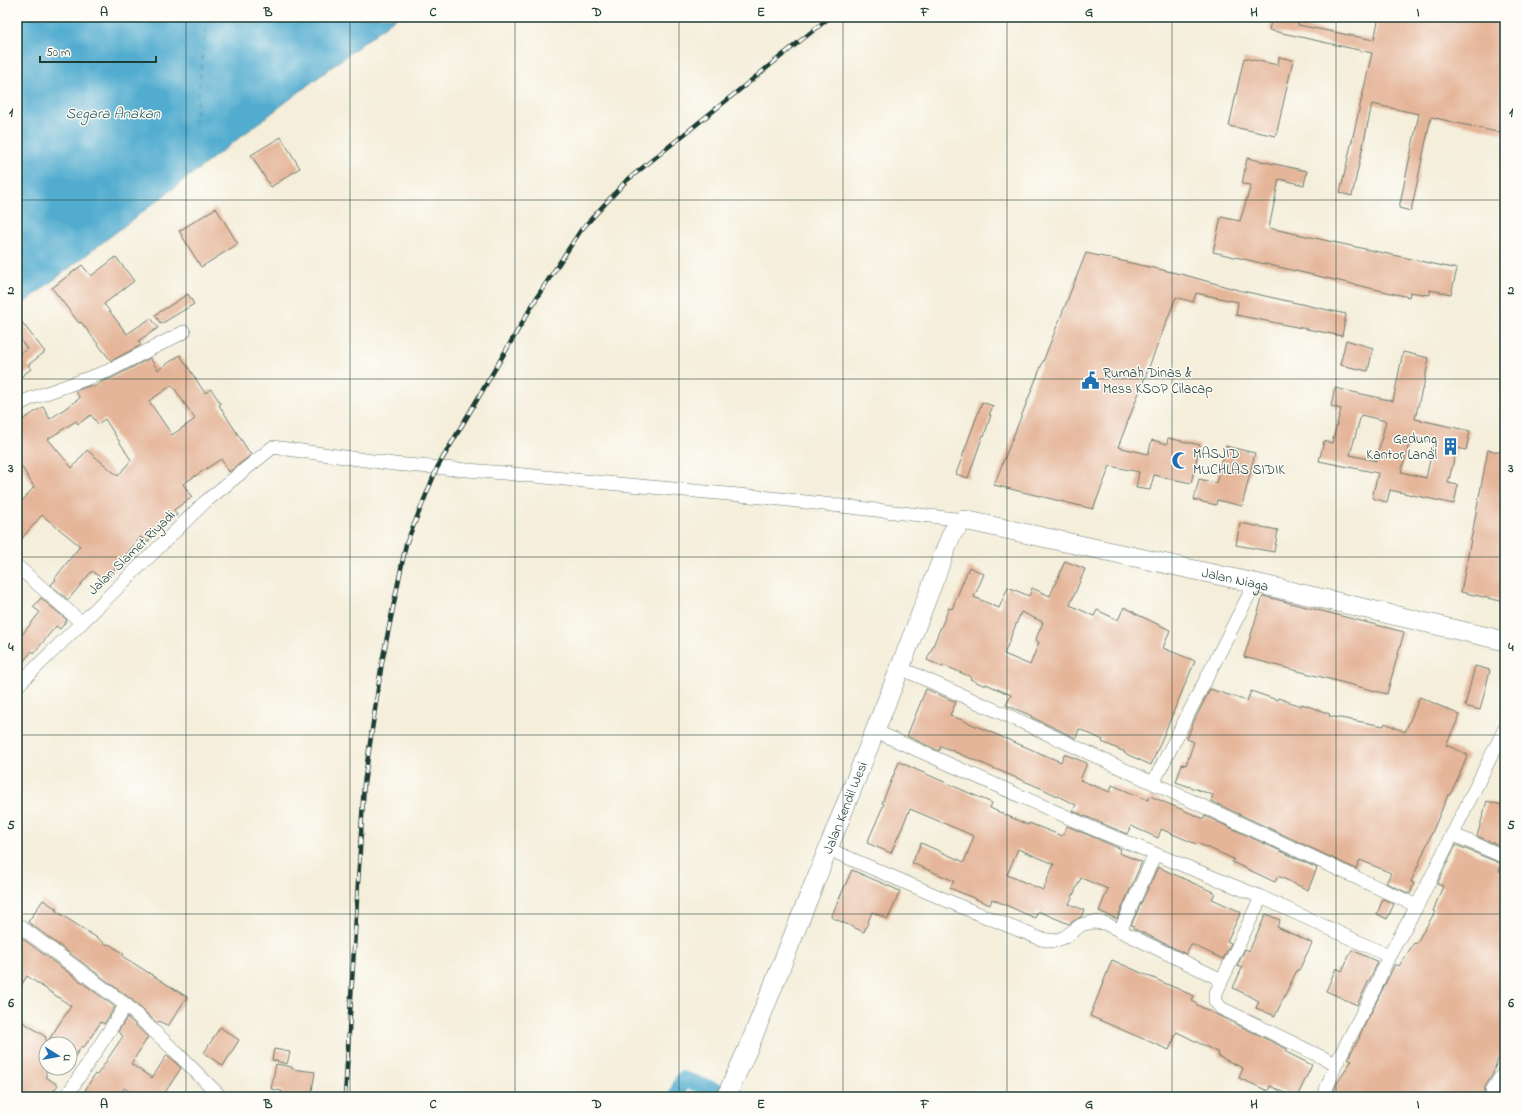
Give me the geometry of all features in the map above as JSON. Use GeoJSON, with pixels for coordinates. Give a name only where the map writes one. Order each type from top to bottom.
{"type":"FeatureCollection","features":[{"type":"Feature","properties":{"kind":"main road","name":"Jalan Niaga"},"geometry":{"type":"LineString","coordinates":[[964,520],[1505,641]]}},
{"type":"Feature","properties":{"kind":"main road","name":"Jalan Kendil Wesi"},"geometry":{"type":"LineString","coordinates":[[726,1097],[750,1044],[900,668],[952,533],[964,520]]}},
{"type":"Feature","properties":{"kind":"street"},"geometry":{"type":"LineString","coordinates":[[17,406],[27,400],[108,372],[184,332]]}},
{"type":"Feature","properties":{"kind":"street","name":"Jalan Slamet Riyadi"},"geometry":{"type":"LineString","coordinates":[[17,686],[205,502],[273,447],[394,464],[771,498],[964,520]]}},
{"type":"Feature","properties":{"kind":"street"},"geometry":{"type":"LineString","coordinates":[[17,566],[82,623]]}},
{"type":"Feature","properties":{"kind":"street"},"geometry":{"type":"LineString","coordinates":[[1153,783],[1255,584]]}},
{"type":"Feature","properties":{"kind":"street"},"geometry":{"type":"LineString","coordinates":[[900,668],[1029,725],[1417,906]]}},
{"type":"Feature","properties":{"kind":"street"},"geometry":{"type":"LineString","coordinates":[[1322,1097],[1336,1064],[1374,990],[1389,956],[1417,906],[1505,728]]}},
{"type":"Feature","properties":{"kind":"street"},"geometry":{"type":"LineString","coordinates":[[875,731],[1094,829],[1261,897],[1389,956]]}},
{"type":"Feature","properties":{"kind":"street"},"geometry":{"type":"LineString","coordinates":[[1452,834],[1505,857]]}},
{"type":"Feature","properties":{"kind":"street"},"geometry":{"type":"LineString","coordinates":[[828,849],[962,907],[1041,939],[1054,941],[1065,937],[1081,926],[1093,922],[1104,923],[1222,980]]}},
{"type":"Feature","properties":{"kind":"street"},"geometry":{"type":"LineString","coordinates":[[1120,931],[1155,854]]}},
{"type":"Feature","properties":{"kind":"street"},"geometry":{"type":"LineString","coordinates":[[1261,897],[1222,980],[1215,1001],[1221,1008],[1336,1064]]}},
{"type":"Feature","properties":{"kind":"street"},"geometry":{"type":"LineString","coordinates":[[17,924],[126,1005],[221,1097]]}},
{"type":"Feature","properties":{"kind":"street"},"geometry":{"type":"LineString","coordinates":[[66,1097],[126,1005]]}},
{"type":"Feature","properties":{"kind":"street"},"geometry":{"type":"LineString","coordinates":[[1492,1091],[1505,1070]]}},
{"type":"Feature","properties":{"kind":"water","name":"Segara Anakan"},"geometry":{"type":"Polygon","coordinates":[[[17,17],[397,17],[17,308],[17,17]]]}},
{"type":"Feature","properties":{"kind":"building"},"geometry":{"type":"Polygon","coordinates":[[[1272,17],[1299,17],[1298,25],[1374,40],[1379,17],[1505,17],[1505,134],[1431,117],[1411,211],[1399,208],[1419,114],[1372,104],[1352,196],[1340,193],[1372,53],[1269,30],[1272,17]]]}},
{"type":"Feature","properties":{"kind":"building"},"geometry":{"type":"Polygon","coordinates":[[[1279,57],[1293,60],[1276,136],[1229,126],[1244,58],[1278,65],[1279,57]]]}},
{"type":"Feature","properties":{"kind":"building"},"geometry":{"type":"Polygon","coordinates":[[[281,137],[300,168],[271,187],[251,155],[281,137]]]}},
{"type":"Feature","properties":{"kind":"building"},"geometry":{"type":"Polygon","coordinates":[[[1247,158],[1307,171],[1304,185],[1279,179],[1269,228],[1457,269],[1451,294],[1430,290],[1430,295],[1410,292],[1409,297],[1213,252],[1221,217],[1240,221],[1251,185],[1242,184],[1247,158]]]}},
{"type":"Feature","properties":{"kind":"building"},"geometry":{"type":"Polygon","coordinates":[[[216,208],[238,244],[201,267],[179,231],[216,208]]]}},
{"type":"Feature","properties":{"kind":"building","name":"Rumah Dinas & Mess KSOP Cilacap"},"geometry":{"type":"Polygon","coordinates":[[[1086,253],[1185,275],[1238,290],[1346,314],[1342,336],[1236,315],[1238,302],[1196,293],[1193,302],[1176,297],[1118,447],[1148,454],[1152,440],[1167,444],[1168,438],[1200,445],[1191,483],[1154,475],[1150,490],[1136,488],[1139,472],[1110,466],[1093,509],[994,485],[1086,253]]]}},
{"type":"Feature","properties":{"kind":"building"},"geometry":{"type":"Polygon","coordinates":[[[116,257],[134,281],[104,304],[127,334],[151,318],[158,328],[138,341],[141,345],[111,361],[52,288],[82,265],[91,276],[116,257]]]}},
{"type":"Feature","properties":{"kind":"building"},"geometry":{"type":"Polygon","coordinates":[[[188,294],[194,304],[161,324],[155,315],[188,294]]]}},
{"type":"Feature","properties":{"kind":"building"},"geometry":{"type":"Polygon","coordinates":[[[17,316],[45,352],[28,365],[31,369],[17,380],[17,350],[20,354],[27,349],[17,335],[17,316]]]}},
{"type":"Feature","properties":{"kind":"building"},"geometry":{"type":"Polygon","coordinates":[[[1346,340],[1373,348],[1368,371],[1340,365],[1346,340]]]}},
{"type":"Feature","properties":{"kind":"building","name":"Gedung Kantor Lanal"},"geometry":{"type":"Polygon","coordinates":[[[1403,352],[1429,358],[1415,419],[1470,431],[1466,450],[1457,448],[1448,483],[1458,485],[1454,504],[1390,490],[1387,502],[1372,498],[1378,473],[1319,461],[1324,441],[1332,443],[1341,409],[1331,406],[1335,388],[1393,401],[1403,352]],[[1361,415],[1350,455],[1376,461],[1386,421],[1361,415]],[[1411,437],[1401,472],[1426,478],[1434,442],[1411,437]]]}},
{"type":"Feature","properties":{"kind":"building"},"geometry":{"type":"Polygon","coordinates":[[[180,355],[205,393],[211,389],[221,404],[219,405],[251,455],[229,472],[221,459],[183,484],[192,497],[174,510],[177,515],[160,526],[148,542],[140,537],[105,581],[92,571],[68,600],[51,585],[80,546],[42,515],[17,544],[17,507],[34,487],[17,459],[17,423],[43,407],[50,419],[80,398],[75,391],[92,385],[94,387],[101,382],[112,378],[150,358],[158,370],[180,355]],[[172,385],[149,401],[172,435],[195,419],[172,385]],[[91,415],[78,424],[76,421],[48,439],[72,468],[87,450],[118,476],[131,460],[105,419],[98,424],[91,415]]]}},
{"type":"Feature","properties":{"kind":"building"},"geometry":{"type":"Polygon","coordinates":[[[982,402],[993,406],[989,415],[991,415],[984,436],[983,435],[968,478],[956,474],[982,402]]]}},
{"type":"Feature","properties":{"kind":"building"},"geometry":{"type":"Polygon","coordinates":[[[1225,446],[1255,453],[1242,506],[1217,500],[1216,505],[1194,500],[1199,479],[1216,483],[1225,446]]]}},
{"type":"Feature","properties":{"kind":"building"},"geometry":{"type":"Polygon","coordinates":[[[1488,450],[1505,453],[1505,602],[1461,592],[1488,450]]]}},
{"type":"Feature","properties":{"kind":"building"},"geometry":{"type":"Polygon","coordinates":[[[1240,523],[1278,530],[1274,552],[1236,545],[1240,523]]]}},
{"type":"Feature","properties":{"kind":"building"},"geometry":{"type":"Polygon","coordinates":[[[1065,561],[1085,569],[1070,605],[1094,616],[1097,610],[1118,620],[1124,607],[1170,630],[1163,648],[1195,661],[1151,765],[1102,742],[1103,740],[1079,729],[1076,738],[1031,717],[1032,716],[1006,705],[1011,695],[986,684],[985,686],[970,679],[971,677],[927,660],[949,608],[952,609],[969,567],[984,574],[974,597],[999,608],[1008,587],[1029,596],[1032,588],[1050,596],[1065,561]],[[1021,612],[1004,654],[1030,665],[1039,642],[1035,641],[1043,622],[1021,612]]]}},
{"type":"Feature","properties":{"kind":"building"},"geometry":{"type":"Polygon","coordinates":[[[1263,596],[1404,632],[1387,694],[1244,657],[1263,596]]]}},
{"type":"Feature","properties":{"kind":"building"},"geometry":{"type":"Polygon","coordinates":[[[41,598],[67,620],[60,629],[56,626],[34,653],[32,651],[17,669],[17,641],[40,612],[33,607],[41,598]]]}},
{"type":"Feature","properties":{"kind":"building"},"geometry":{"type":"Polygon","coordinates":[[[1475,666],[1490,670],[1480,710],[1465,706],[1475,666]]]}},
{"type":"Feature","properties":{"kind":"building"},"geometry":{"type":"Polygon","coordinates":[[[926,689],[956,702],[950,715],[1061,762],[1064,754],[1087,763],[1080,780],[1110,792],[1112,785],[1148,800],[1150,796],[1204,819],[1205,816],[1317,868],[1308,890],[1278,876],[1275,882],[1232,862],[1234,859],[1161,829],[1158,838],[1131,826],[1127,834],[1073,811],[1076,805],[1043,789],[941,746],[939,751],[907,736],[926,689]]]}},
{"type":"Feature","properties":{"kind":"building"},"geometry":{"type":"Polygon","coordinates":[[[1210,689],[1247,701],[1251,691],[1277,700],[1278,698],[1301,706],[1302,704],[1330,714],[1329,716],[1384,726],[1385,723],[1405,732],[1420,697],[1460,715],[1446,745],[1468,755],[1450,795],[1448,795],[1411,882],[1414,883],[1410,894],[1386,883],[1391,873],[1360,860],[1356,869],[1211,801],[1213,795],[1176,782],[1182,764],[1186,765],[1194,742],[1187,739],[1193,723],[1210,689]]]}},
{"type":"Feature","properties":{"kind":"building"},"geometry":{"type":"Polygon","coordinates":[[[899,762],[992,803],[990,808],[1028,825],[1029,823],[1062,836],[1067,826],[1121,849],[1119,853],[1142,862],[1117,919],[1099,911],[1108,889],[1081,878],[1069,904],[1084,910],[1081,917],[1069,924],[1038,911],[1035,918],[992,899],[990,905],[950,888],[954,881],[912,863],[921,843],[964,862],[974,836],[910,809],[891,853],[867,843],[884,804],[882,803],[899,762]],[[1018,849],[1007,875],[1043,890],[1054,864],[1018,849]]]}},
{"type":"Feature","properties":{"kind":"building"},"geometry":{"type":"Polygon","coordinates":[[[1487,801],[1505,806],[1505,848],[1477,836],[1487,801]]]}},
{"type":"Feature","properties":{"kind":"building"},"geometry":{"type":"Polygon","coordinates":[[[1456,845],[1502,864],[1499,871],[1505,873],[1505,1042],[1494,1072],[1485,1087],[1484,1097],[1332,1097],[1336,1085],[1352,1060],[1348,1058],[1360,1037],[1395,964],[1399,966],[1414,943],[1416,944],[1435,912],[1433,911],[1443,886],[1437,884],[1456,845]]]}},
{"type":"Feature","properties":{"kind":"building"},"geometry":{"type":"Polygon","coordinates":[[[1158,867],[1215,893],[1212,899],[1241,912],[1227,941],[1231,943],[1223,959],[1191,944],[1186,954],[1133,928],[1134,926],[1131,925],[1158,867]]]}},
{"type":"Feature","properties":{"kind":"building"},"geometry":{"type":"Polygon","coordinates":[[[852,870],[900,891],[888,919],[872,912],[864,932],[831,917],[852,870]]]}},
{"type":"Feature","properties":{"kind":"building"},"geometry":{"type":"Polygon","coordinates":[[[1383,899],[1394,904],[1387,919],[1377,914],[1383,899]]]}},
{"type":"Feature","properties":{"kind":"building"},"geometry":{"type":"Polygon","coordinates":[[[43,900],[57,909],[55,910],[68,919],[124,954],[122,956],[187,997],[168,1026],[159,1021],[157,1023],[131,999],[28,922],[43,900]]]}},
{"type":"Feature","properties":{"kind":"building"},"geometry":{"type":"Polygon","coordinates":[[[1266,914],[1280,920],[1277,927],[1312,943],[1275,1016],[1256,1008],[1259,1001],[1233,988],[1242,968],[1237,966],[1245,949],[1249,951],[1266,914]]]}},
{"type":"Feature","properties":{"kind":"building"},"geometry":{"type":"Polygon","coordinates":[[[19,936],[115,1007],[104,1024],[101,1022],[84,1047],[82,1046],[78,1052],[78,1036],[51,1036],[71,1006],[27,976],[17,992],[17,939],[19,936]]]}},
{"type":"Feature","properties":{"kind":"building"},"geometry":{"type":"Polygon","coordinates":[[[1352,950],[1378,962],[1357,1005],[1326,991],[1336,968],[1342,971],[1352,950]]]}},
{"type":"Feature","properties":{"kind":"building"},"geometry":{"type":"Polygon","coordinates":[[[1112,960],[1194,996],[1192,1001],[1197,1005],[1287,1049],[1286,1052],[1312,1065],[1297,1097],[1270,1086],[1268,1091],[1239,1078],[1243,1068],[1218,1056],[1219,1053],[1177,1032],[1169,1050],[1090,1016],[1112,960]]]}},
{"type":"Feature","properties":{"kind":"building"},"geometry":{"type":"Polygon","coordinates":[[[127,1017],[148,1037],[131,1064],[152,1078],[167,1055],[181,1068],[162,1097],[138,1097],[124,1088],[119,1097],[91,1097],[84,1092],[95,1074],[97,1075],[123,1036],[118,1032],[127,1017]]]}},
{"type":"Feature","properties":{"kind":"building"},"geometry":{"type":"Polygon","coordinates":[[[17,1018],[44,1036],[38,1036],[38,1076],[46,1076],[58,1085],[49,1097],[17,1097],[17,1018]]]}},
{"type":"Feature","properties":{"kind":"building"},"geometry":{"type":"Polygon","coordinates":[[[220,1027],[239,1040],[223,1066],[204,1053],[220,1027]]]}},
{"type":"Feature","properties":{"kind":"building"},"geometry":{"type":"Polygon","coordinates":[[[274,1049],[290,1052],[287,1064],[272,1060],[274,1049]]]}},
{"type":"Feature","properties":{"kind":"building"},"geometry":{"type":"Polygon","coordinates":[[[276,1064],[292,1067],[292,1069],[315,1072],[311,1097],[282,1097],[282,1091],[271,1089],[276,1064]]]}},
{"type":"Feature","properties":{"kind":"waterway"},"geometry":{"type":"LineString","coordinates":[[676,1097],[683,1079],[736,1097]]}},
{"type":"Feature","properties":{"kind":"ferry route"},"geometry":{"type":"LineString","coordinates":[[195,123],[207,17]]}},
{"type":"Feature","properties":{"kind":"railway"},"geometry":{"type":"LineString","coordinates":[[345,1097],[364,784],[382,662],[406,544],[437,468],[539,294],[581,230],[626,181],[830,17]]}},
{"type":"Feature","properties":{"kind":"place","name":"Rumah Dinas & Mess KSOP Cilacap"},"geometry":{"type":"Point","coordinates":[1090,380]}},
{"type":"Feature","properties":{"kind":"place","name":"Gedung Kantor Lanal"},"geometry":{"type":"Point","coordinates":[1450,446]}},
{"type":"Feature","properties":{"kind":"place","name":"MASJID MUCHLAS SIDIK"},"geometry":{"type":"Point","coordinates":[1180,461]}}]}
